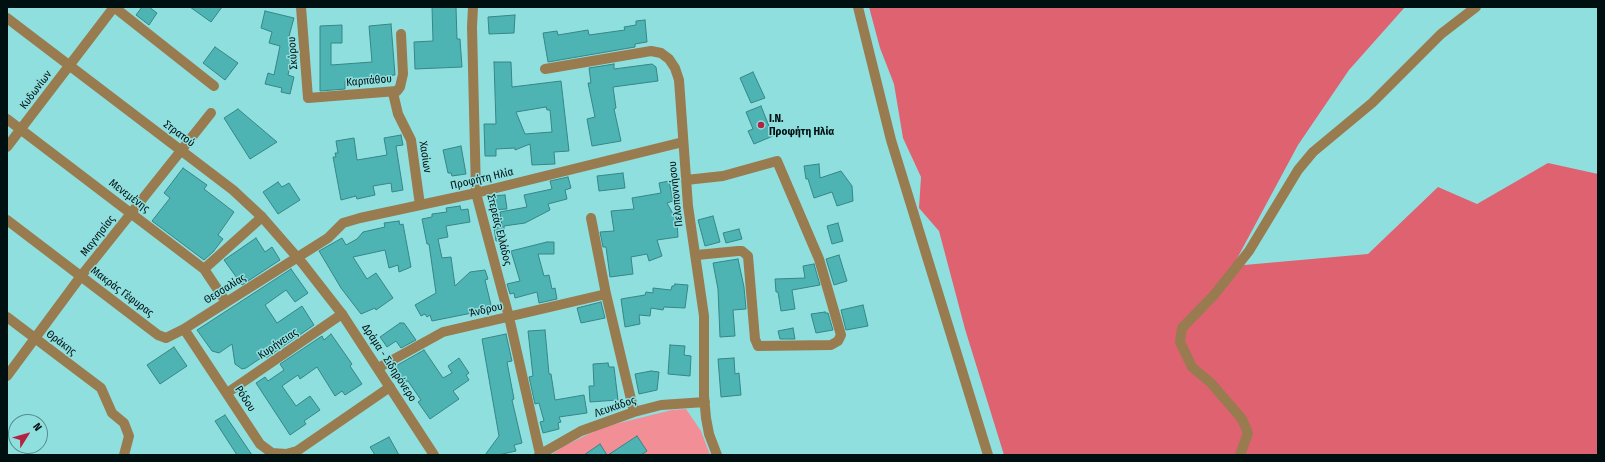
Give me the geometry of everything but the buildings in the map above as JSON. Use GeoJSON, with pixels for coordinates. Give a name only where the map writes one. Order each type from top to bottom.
{"type":"FeatureCollection","features":[{"type":"Feature","properties":{"kind":"street","name":"Κυδωνίων"},"geometry":{"type":"LineString","coordinates":[[7,147],[114,7]]}},
{"type":"Feature","properties":{"kind":"street"},"geometry":{"type":"LineString","coordinates":[[114,7],[214,86]]}},
{"type":"Feature","properties":{"kind":"street","name":"Σκύρου"},"geometry":{"type":"LineString","coordinates":[[301,7],[308,98]]}},
{"type":"Feature","properties":{"kind":"street","name":"Στερεάς Ελλάδος"},"geometry":{"type":"LineString","coordinates":[[473,7],[472,35],[476,193],[509,317],[540,455]]}},
{"type":"Feature","properties":{"kind":"street"},"geometry":{"type":"LineString","coordinates":[[858,7],[891,140],[988,455]]}},
{"type":"Feature","properties":{"kind":"street"},"geometry":{"type":"LineString","coordinates":[[1240,455],[1248,433],[1242,420],[1211,383],[1192,367],[1180,342],[1182,328],[1214,295],[1249,251],[1298,170],[1313,152],[1372,103],[1441,34],[1469,14],[1476,7]]}},
{"type":"Feature","properties":{"kind":"street","name":"Στρατού"},"geometry":{"type":"LineString","coordinates":[[7,18],[237,194],[262,216],[320,286]]}},
{"type":"Feature","properties":{"kind":"street","name":"Καρπάθου"},"geometry":{"type":"LineString","coordinates":[[308,98],[393,93],[399,90],[404,74],[401,34]]}},
{"type":"Feature","properties":{"kind":"street","name":"Πελοποννήσου"},"geometry":{"type":"LineString","coordinates":[[545,69],[651,51],[661,53],[669,59],[675,68],[679,80],[689,211],[705,322],[705,402],[709,434],[717,455]]}},
{"type":"Feature","properties":{"kind":"street","name":"Χασίων"},"geometry":{"type":"LineString","coordinates":[[393,93],[398,114],[411,140],[420,205]]}},
{"type":"Feature","properties":{"kind":"street","name":"Μαγνησίας"},"geometry":{"type":"LineString","coordinates":[[7,376],[81,276],[211,113]]}},
{"type":"Feature","properties":{"kind":"street","name":"Μενεμένης"},"geometry":{"type":"LineString","coordinates":[[7,119],[204,269],[226,302]]}},
{"type":"Feature","properties":{"kind":"street","name":"Προφήτη Ηλία"},"geometry":{"type":"LineString","coordinates":[[297,257],[328,238],[343,223],[476,193],[683,142]]}},
{"type":"Feature","properties":{"kind":"street"},"geometry":{"type":"LineString","coordinates":[[686,180],[723,176],[778,160],[819,259],[841,335],[838,341],[831,345],[758,346],[755,340],[748,256],[742,251],[738,250],[696,255]]}},
{"type":"Feature","properties":{"kind":"street"},"geometry":{"type":"LineString","coordinates":[[204,269],[262,216]]}},
{"type":"Feature","properties":{"kind":"street"},"geometry":{"type":"LineString","coordinates":[[592,218],[606,294],[634,412]]}},
{"type":"Feature","properties":{"kind":"street","name":"Μακράς Γέφυρας"},"geometry":{"type":"LineString","coordinates":[[7,220],[158,335],[166,338]]}},
{"type":"Feature","properties":{"kind":"street","name":"Θεσσαλίας"},"geometry":{"type":"LineString","coordinates":[[166,338],[184,329],[297,257]]}},
{"type":"Feature","properties":{"kind":"street","name":"Δράμα - Σιδηρόνερο"},"geometry":{"type":"LineString","coordinates":[[320,286],[342,314],[434,455]]}},
{"type":"Feature","properties":{"kind":"street","name":"Άνδρου"},"geometry":{"type":"LineString","coordinates":[[378,368],[443,332],[606,294]]}},
{"type":"Feature","properties":{"kind":"street","name":"Κυρήνειας"},"geometry":{"type":"LineString","coordinates":[[227,393],[342,314]]}},
{"type":"Feature","properties":{"kind":"street","name":"Θράκης"},"geometry":{"type":"LineString","coordinates":[[7,317],[101,388],[112,412],[124,423],[129,436],[124,455]]}},
{"type":"Feature","properties":{"kind":"street","name":"Ρόδου"},"geometry":{"type":"LineString","coordinates":[[184,329],[264,449],[278,454],[299,453]]}},
{"type":"Feature","properties":{"kind":"street"},"geometry":{"type":"LineString","coordinates":[[299,453],[390,387]]}},
{"type":"Feature","properties":{"kind":"street","name":"Λευκάδος"},"geometry":{"type":"LineString","coordinates":[[540,455],[581,432],[634,412],[661,405],[705,402]]}},
{"type":"Feature","properties":{"kind":"shaded area"},"geometry":{"type":"Polygon","coordinates":[[[869,7],[1405,7],[1349,70],[1298,145],[1233,266],[1368,254],[1438,187],[1477,204],[1548,163],[1598,174],[1598,455],[1004,455],[965,329],[939,231],[919,208],[921,177],[903,138],[894,84],[880,48],[869,7]]]}},
{"type":"Feature","properties":{"kind":"shaded area"},"geometry":{"type":"Polygon","coordinates":[[[686,409],[701,431],[710,455],[551,455],[564,446],[603,427],[672,410],[686,409]]]}},
{"type":"Feature","properties":{"kind":"place","name":"Ι.Ν. Προφήτη Ηλία"},"geometry":{"type":"Point","coordinates":[761,125]}}]}
